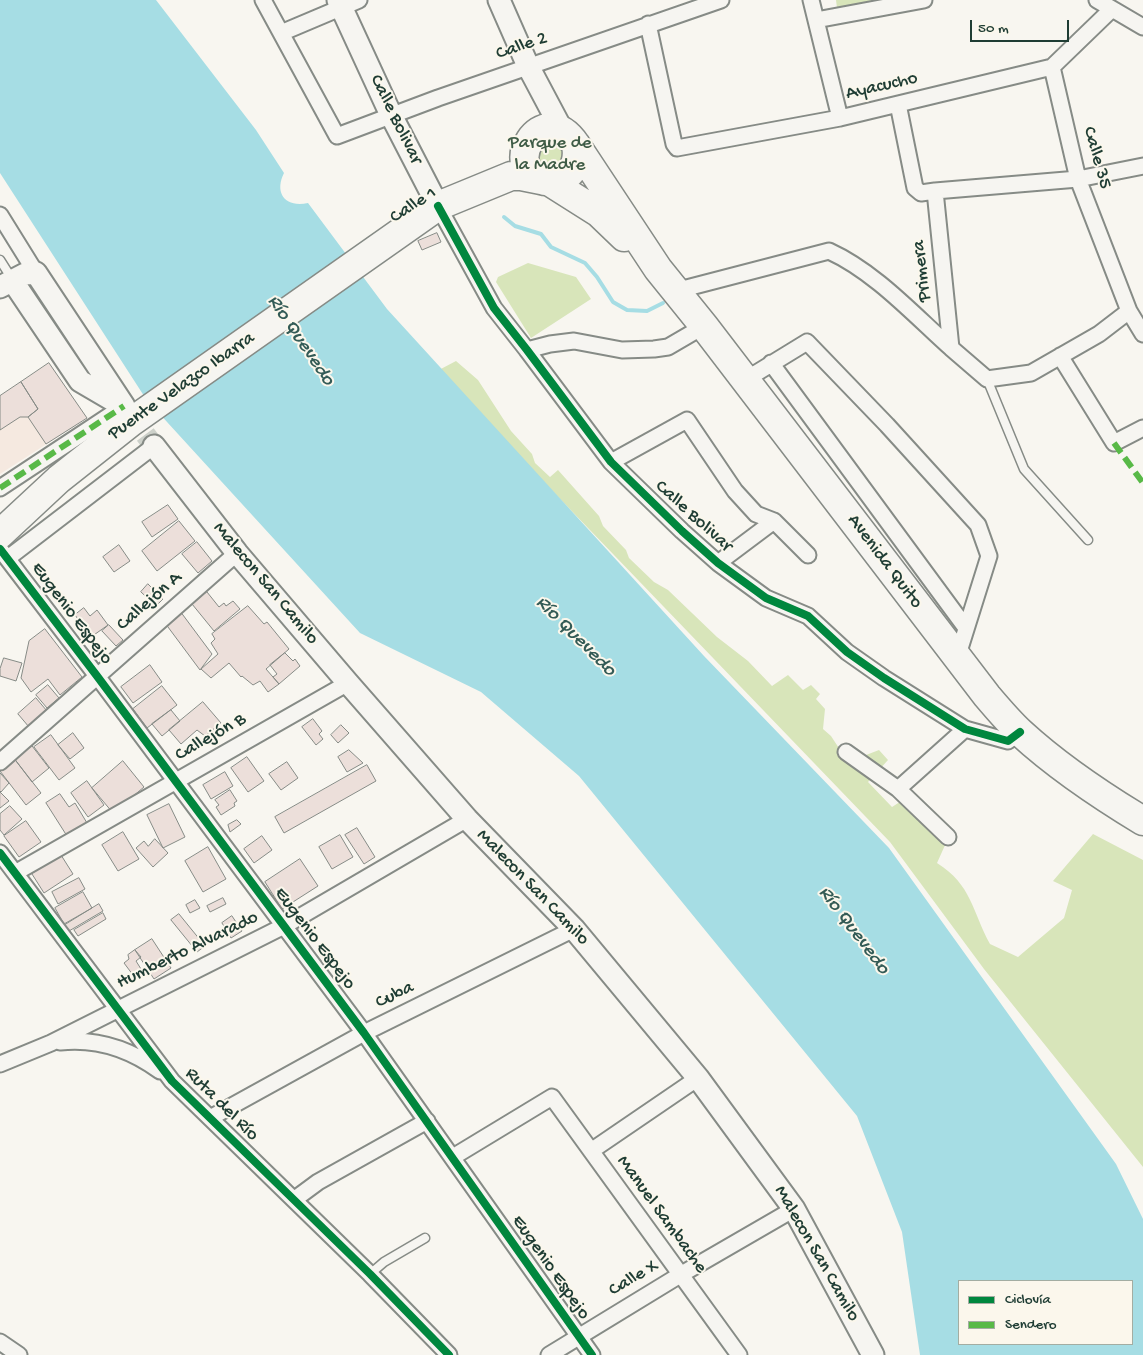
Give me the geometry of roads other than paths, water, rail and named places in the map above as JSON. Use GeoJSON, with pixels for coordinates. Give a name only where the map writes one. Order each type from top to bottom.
{"type":"FeatureCollection","features":[{"type":"Feature","properties":{"kind":"highway"},"geometry":{"type":"LineString","coordinates":[[555,128],[569,138],[577,154],[572,171],[558,181],[546,181],[534,176],[528,170],[524,153],[530,138],[537,132],[555,128]]}},
{"type":"Feature","properties":{"kind":"highway","name":"Avenida Quito"},"geometry":{"type":"LineString","coordinates":[[569,138],[658,269],[704,326],[987,696],[1020,732],[1065,770],[1107,800],[1143,821]]}},
{"type":"Feature","properties":{"kind":"highway","name":"Calle 1"},"geometry":{"type":"LineString","coordinates":[[487,186],[512,166],[524,153]]}},
{"type":"Feature","properties":{"kind":"highway","name":"Calle 1"},"geometry":{"type":"LineString","coordinates":[[387,243],[438,206],[512,176],[546,181]]}},
{"type":"Feature","properties":{"kind":"highway","name":"Avenida Quito"},"geometry":{"type":"LineString","coordinates":[[546,181],[599,213],[658,269]]}},
{"type":"Feature","properties":{"kind":"highway","name":"Puente Velazco Ibarra"},"geometry":{"type":"LineString","coordinates":[[59,479],[100,445],[135,409],[387,243]]}},
{"type":"Feature","properties":{"kind":"highway"},"geometry":{"type":"LineString","coordinates":[[0,516],[59,479]]}},
{"type":"Feature","properties":{"kind":"highway"},"geometry":{"type":"LineString","coordinates":[[3,547],[59,479]]}},
{"type":"Feature","properties":{"kind":"main road"},"geometry":{"type":"LineString","coordinates":[[499,0],[528,66],[569,138]]}},
{"type":"Feature","properties":{"kind":"main road","name":"Calle Bolivar"},"geometry":{"type":"LineString","coordinates":[[346,2],[391,116],[438,206]]}},
{"type":"Feature","properties":{"kind":"main road"},"geometry":{"type":"LineString","coordinates":[[36,273],[135,409],[80,381],[6,284],[25,274],[36,273]]}},
{"type":"Feature","properties":{"kind":"main road","name":"Malecon San Camilo"},"geometry":{"type":"LineString","coordinates":[[154,446],[237,553],[348,683],[466,819],[574,929],[698,1078],[794,1209],[873,1355]]}},
{"type":"Feature","properties":{"kind":"street"},"geometry":{"type":"LineString","coordinates":[[263,0],[282,33],[346,2]]}},
{"type":"Feature","properties":{"kind":"street","name":"Calle 2"},"geometry":{"type":"LineString","coordinates":[[282,33],[337,136],[528,66],[721,0]]}},
{"type":"Feature","properties":{"kind":"street","name":"Ayacucho"},"geometry":{"type":"LineString","coordinates":[[811,0],[840,118],[1052,67]]}},
{"type":"Feature","properties":{"kind":"street"},"geometry":{"type":"LineString","coordinates":[[816,20],[924,0]]}},
{"type":"Feature","properties":{"kind":"street"},"geometry":{"type":"LineString","coordinates":[[1098,0],[1143,27]]}},
{"type":"Feature","properties":{"kind":"street"},"geometry":{"type":"LineString","coordinates":[[1052,67],[1112,9]]}},
{"type":"Feature","properties":{"kind":"street"},"geometry":{"type":"LineString","coordinates":[[648,24],[674,144],[677,148],[840,118]]}},
{"type":"Feature","properties":{"kind":"street","name":"Calle 35"},"geometry":{"type":"LineString","coordinates":[[1052,67],[1078,179],[1129,311],[1143,334]]}},
{"type":"Feature","properties":{"kind":"street"},"geometry":{"type":"LineString","coordinates":[[898,104],[915,188],[921,193],[1078,179],[1143,166]]}},
{"type":"Feature","properties":{"kind":"street","name":"Primera"},"geometry":{"type":"LineString","coordinates":[[935,191],[951,348]]}},
{"type":"Feature","properties":{"kind":"street","name":"Calle Bolivar"},"geometry":{"type":"LineString","coordinates":[[438,206],[494,308],[611,462],[682,532],[718,563],[766,598],[808,616],[847,652],[862,663],[965,729],[1008,741],[1020,732]]}},
{"type":"Feature","properties":{"kind":"street"},"geometry":{"type":"LineString","coordinates":[[0,215],[36,273]]}},
{"type":"Feature","properties":{"kind":"street"},"geometry":{"type":"LineString","coordinates":[[676,291],[830,251],[867,272],[986,379],[1031,373],[1099,334],[1129,311]]}},
{"type":"Feature","properties":{"kind":"street"},"geometry":{"type":"LineString","coordinates":[[527,350],[550,344],[574,341],[622,350],[654,349],[668,347],[704,326]]}},
{"type":"Feature","properties":{"kind":"street"},"geometry":{"type":"LineString","coordinates":[[745,380],[807,342],[887,424],[978,524],[989,556],[957,658]]}},
{"type":"Feature","properties":{"kind":"street"},"geometry":{"type":"LineString","coordinates":[[1060,356],[1114,443],[1143,428]]}},
{"type":"Feature","properties":{"kind":"street"},"geometry":{"type":"LineString","coordinates":[[771,363],[966,628]]}},
{"type":"Feature","properties":{"kind":"street"},"geometry":{"type":"LineString","coordinates":[[0,488],[135,409]]}},
{"type":"Feature","properties":{"kind":"street"},"geometry":{"type":"LineString","coordinates":[[611,462],[687,420],[735,492],[756,514],[774,521],[808,555]]}},
{"type":"Feature","properties":{"kind":"street"},"geometry":{"type":"LineString","coordinates":[[3,547],[154,446]]}},
{"type":"Feature","properties":{"kind":"street"},"geometry":{"type":"LineString","coordinates":[[718,563],[774,521]]}},
{"type":"Feature","properties":{"kind":"street","name":"Eugenio Espejo"},"geometry":{"type":"LineString","coordinates":[[3,547],[364,1033],[592,1355]]}},
{"type":"Feature","properties":{"kind":"street","name":"Callejón A"},"geometry":{"type":"LineString","coordinates":[[0,762],[237,553]]}},
{"type":"Feature","properties":{"kind":"street","name":"Callejón B"},"geometry":{"type":"LineString","coordinates":[[16,873],[348,683]]}},
{"type":"Feature","properties":{"kind":"street"},"geometry":{"type":"LineString","coordinates":[[898,789],[965,729]]}},
{"type":"Feature","properties":{"kind":"street"},"geometry":{"type":"LineString","coordinates":[[846,752],[898,789],[948,838]]}},
{"type":"Feature","properties":{"kind":"street","name":"Humberto Alvarado"},"geometry":{"type":"LineString","coordinates":[[0,1064],[51,1043],[284,926],[466,819]]}},
{"type":"Feature","properties":{"kind":"street","name":"Ruta del Río"},"geometry":{"type":"LineString","coordinates":[[0,853],[172,1080],[295,1199],[449,1355]]}},
{"type":"Feature","properties":{"kind":"street","name":"Cuba"},"geometry":{"type":"LineString","coordinates":[[210,1118],[364,1033],[574,929]]}},
{"type":"Feature","properties":{"kind":"street"},"geometry":{"type":"LineString","coordinates":[[51,1043],[76,1040],[115,1047],[134,1054],[172,1080]]}},
{"type":"Feature","properties":{"kind":"street"},"geometry":{"type":"LineString","coordinates":[[591,1152],[698,1078]]}},
{"type":"Feature","properties":{"kind":"street","name":"Manuel Sambache"},"geometry":{"type":"LineString","coordinates":[[453,1157],[552,1097],[739,1355]]}},
{"type":"Feature","properties":{"kind":"street"},"geometry":{"type":"LineString","coordinates":[[295,1199],[318,1182],[427,1121]]}},
{"type":"Feature","properties":{"kind":"street","name":"Calle X"},"geometry":{"type":"LineString","coordinates":[[548,1355],[794,1209]]}},
{"type":"Feature","properties":{"kind":"street"},"geometry":{"type":"LineString","coordinates":[[0,1342],[19,1355]]}},
{"type":"Feature","properties":{"kind":"lane"},"geometry":{"type":"LineString","coordinates":[[0,260],[6,284]]}},
{"type":"Feature","properties":{"kind":"lane"},"geometry":{"type":"LineString","coordinates":[[986,379],[1024,469],[1088,540]]}},
{"type":"Feature","properties":{"kind":"lane"},"geometry":{"type":"LineString","coordinates":[[370,1274],[384,1262],[425,1238]]}},
{"type":"Feature","properties":{"kind":"water","name":"Río Quevedo"},"geometry":{"type":"Polygon","coordinates":[[[0,0],[156,0],[256,130],[284,173],[280,187],[284,197],[293,203],[308,203],[387,309],[704,656],[889,848],[1116,1164],[1143,1219],[1143,1355],[920,1355],[902,1232],[857,1116],[579,776],[481,692],[360,633],[146,399],[0,173],[0,0]]]}},
{"type":"Feature","properties":{"kind":"waterway"},"geometry":{"type":"LineString","coordinates":[[504,217],[515,226],[541,234],[551,247],[585,263],[597,277],[613,302],[627,310],[647,311],[663,303]]}},
{"type":"Feature","properties":{"kind":"tunnel"},"geometry":{"type":"LineString","coordinates":[[126,409],[154,446]]}},
{"type":"Feature","properties":{"kind":"park label","name":"Parque de la Madre"},"geometry":{"type":"Point","coordinates":[550,155]}}]}
